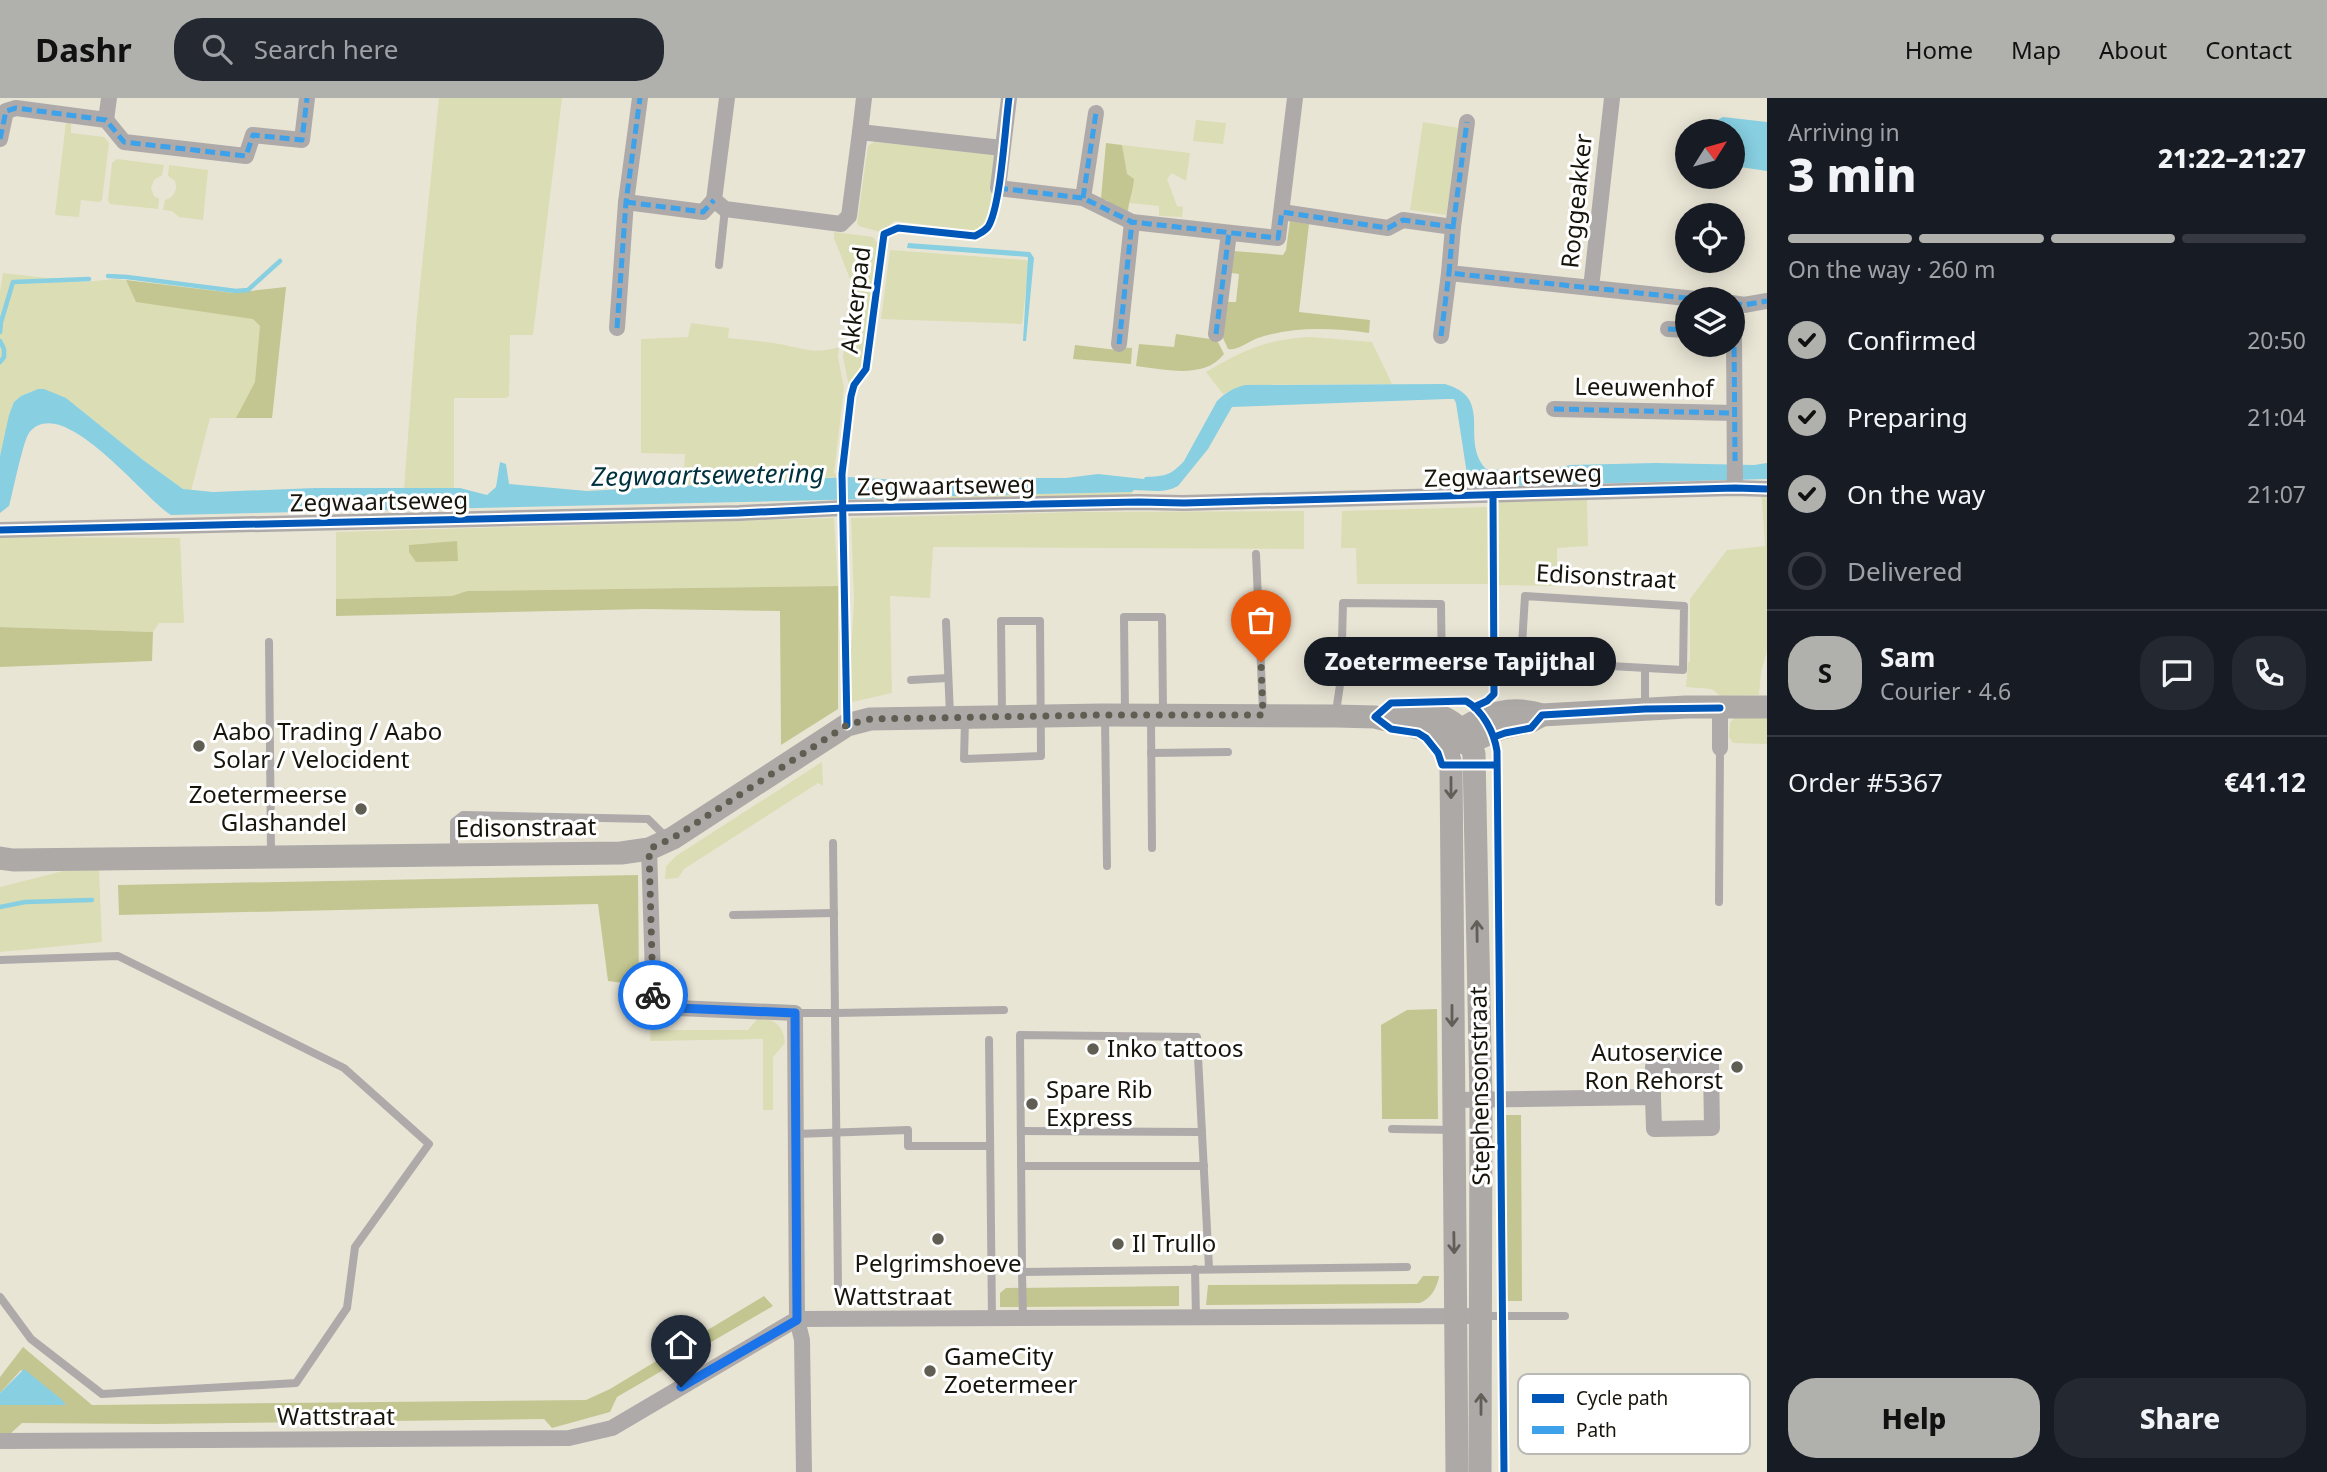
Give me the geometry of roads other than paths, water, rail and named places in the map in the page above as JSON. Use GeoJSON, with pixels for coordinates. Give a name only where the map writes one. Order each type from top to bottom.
{"type":"FeatureCollection","features":[{"type":"Feature","properties":{"kind":"street"},"geometry":{"type":"LineString","coordinates":[[106,120],[109,98]]}},
{"type":"Feature","properties":{"kind":"street"},"geometry":{"type":"LineString","coordinates":[[0,139],[6,111],[16,108],[106,120],[124,142],[246,156],[253,135],[302,140],[307,98]]}},
{"type":"Feature","properties":{"kind":"street"},"geometry":{"type":"LineString","coordinates":[[617,328],[626,202],[640,98]]}},
{"type":"Feature","properties":{"kind":"street"},"geometry":{"type":"LineString","coordinates":[[720,204],[727,98]]}},
{"type":"Feature","properties":{"kind":"street"},"geometry":{"type":"LineString","coordinates":[[626,202],[703,212],[720,204],[841,224],[849,216],[864,98]]}},
{"type":"Feature","properties":{"kind":"street"},"geometry":{"type":"LineString","coordinates":[[1009,98],[998,188],[1083,198],[1132,222],[1278,237],[1295,98]]}},
{"type":"Feature","properties":{"kind":"street","name":"Roggeakker"},"geometry":{"type":"LineString","coordinates":[[1612,98],[1591,288],[1675,297]]}},
{"type":"Feature","properties":{"kind":"street"},"geometry":{"type":"LineString","coordinates":[[1083,198],[1096,113]]}},
{"type":"Feature","properties":{"kind":"street"},"geometry":{"type":"LineString","coordinates":[[1441,336],[1467,122]]}},
{"type":"Feature","properties":{"kind":"street"},"geometry":{"type":"LineString","coordinates":[[860,132],[1002,148]]}},
{"type":"Feature","properties":{"kind":"street"},"geometry":{"type":"LineString","coordinates":[[1282,212],[1388,228],[1403,220],[1453,227]]}},
{"type":"Feature","properties":{"kind":"street"},"geometry":{"type":"LineString","coordinates":[[1119,344],[1132,222]]}},
{"type":"Feature","properties":{"kind":"street"},"geometry":{"type":"LineString","coordinates":[[1216,334],[1228,233]]}},
{"type":"Feature","properties":{"kind":"street"},"geometry":{"type":"LineString","coordinates":[[1449,273],[1591,288]]}},
{"type":"Feature","properties":{"kind":"street"},"geometry":{"type":"LineString","coordinates":[[1745,304],[1767,301]]}},
{"type":"Feature","properties":{"kind":"street"},"geometry":{"type":"LineString","coordinates":[[1668,329],[1675,329]]}},
{"type":"Feature","properties":{"kind":"street","name":"Leeuwenhof"},"geometry":{"type":"LineString","coordinates":[[1734,357],[1735,487]]}},
{"type":"Feature","properties":{"kind":"street","name":"Leeuwenhof"},"geometry":{"type":"LineString","coordinates":[[1554,409],[1734,413]]}},
{"type":"Feature","properties":{"kind":"street","name":"Zegwaartseweg"},"geometry":{"type":"LineString","coordinates":[[0,530],[739,513],[869,507],[1184,503],[1735,487],[1767,489]]}},
{"type":"Feature","properties":{"kind":"street"},"geometry":{"type":"LineString","coordinates":[[1459,738],[1502,711],[1525,709],[1542,715],[1645,709],[1767,707]]}},
{"type":"Feature","properties":{"kind":"street"},"geometry":{"type":"LineString","coordinates":[[1720,708],[1720,748]]}},
{"type":"Feature","properties":{"kind":"street","name":"Edisonstraat"},"geometry":{"type":"LineString","coordinates":[[4,861],[621,853],[659,844],[847,725],[870,719],[1115,715],[1375,718],[1425,712],[1439,715],[1459,738]]}},
{"type":"Feature","properties":{"kind":"street","name":"Stephensonstraat"},"geometry":{"type":"LineString","coordinates":[[1457,1472],[1451,765],[1459,738]]}},
{"type":"Feature","properties":{"kind":"street","name":"Stephensonstraat"},"geometry":{"type":"LineString","coordinates":[[1459,738],[1474,754],[1476,860],[1490,1100],[1481,1316],[1480,1472]]}},
{"type":"Feature","properties":{"kind":"street"},"geometry":{"type":"LineString","coordinates":[[659,844],[654,1007],[795,1013],[797,1320],[802,1340],[804,1472]]}},
{"type":"Feature","properties":{"kind":"street"},"geometry":{"type":"LineString","coordinates":[[1711,1065],[1712,1128],[1654,1129],[1653,1097],[1653,1066],[1711,1065]]}},
{"type":"Feature","properties":{"kind":"street","name":"Stephensonstraat"},"geometry":{"type":"LineString","coordinates":[[1490,1100],[1653,1097]]}},
{"type":"Feature","properties":{"kind":"street"},"geometry":{"type":"LineString","coordinates":[[1453,1100],[1490,1100]]}},
{"type":"Feature","properties":{"kind":"street","name":"Wattstraat"},"geometry":{"type":"LineString","coordinates":[[0,1441],[569,1438],[612,1428],[797,1320],[1481,1316]]}},
{"type":"Feature","properties":{"kind":"lane"},"geometry":{"type":"LineString","coordinates":[[719,265],[720,204]]}},
{"type":"Feature","properties":{"kind":"lane"},"geometry":{"type":"LineString","coordinates":[[1256,554],[1263,715]]}},
{"type":"Feature","properties":{"kind":"lane","name":"Edisonstraat"},"geometry":{"type":"LineString","coordinates":[[1525,596],[1684,606],[1683,670],[1645,668],[1521,661],[1525,596]]}},
{"type":"Feature","properties":{"kind":"lane"},"geometry":{"type":"LineString","coordinates":[[1336,716],[1341,678],[1343,603],[1441,604],[1442,677],[1341,678]]}},
{"type":"Feature","properties":{"kind":"lane"},"geometry":{"type":"LineString","coordinates":[[1107,866],[1115,715],[1124,617],[1162,617],[1157,715],[1151,753],[1152,848]]}},
{"type":"Feature","properties":{"kind":"lane"},"geometry":{"type":"LineString","coordinates":[[946,622],[948,678],[964,759],[1041,756],[1040,621],[1001,621],[1002,717]]}},
{"type":"Feature","properties":{"kind":"lane"},"geometry":{"type":"LineString","coordinates":[[269,642],[271,857]]}},
{"type":"Feature","properties":{"kind":"lane"},"geometry":{"type":"LineString","coordinates":[[1645,668],[1645,709]]}},
{"type":"Feature","properties":{"kind":"lane"},"geometry":{"type":"LineString","coordinates":[[911,680],[948,678]]}},
{"type":"Feature","properties":{"kind":"lane"},"geometry":{"type":"LineString","coordinates":[[1719,902],[1720,748]]}},
{"type":"Feature","properties":{"kind":"lane"},"geometry":{"type":"LineString","coordinates":[[1151,753],[1228,752]]}},
{"type":"Feature","properties":{"kind":"lane"},"geometry":{"type":"LineString","coordinates":[[454,855],[454,822],[463,816],[648,819],[659,844]]}},
{"type":"Feature","properties":{"kind":"lane"},"geometry":{"type":"LineString","coordinates":[[834,843],[838,1288]]}},
{"type":"Feature","properties":{"kind":"lane"},"geometry":{"type":"LineString","coordinates":[[1451,860],[1476,860]]}},
{"type":"Feature","properties":{"kind":"lane"},"geometry":{"type":"LineString","coordinates":[[733,915],[834,914]]}},
{"type":"Feature","properties":{"kind":"lane"},"geometry":{"type":"LineString","coordinates":[[0,960],[118,956],[344,1068],[429,1144],[355,1247],[347,1308],[296,1383],[102,1394],[31,1339],[0,1297]]}},
{"type":"Feature","properties":{"kind":"lane"},"geometry":{"type":"LineString","coordinates":[[795,1013],[1004,1010]]}},
{"type":"Feature","properties":{"kind":"lane"},"geometry":{"type":"LineString","coordinates":[[1023,1320],[1020,1035],[1197,1037],[1209,1268]]}},
{"type":"Feature","properties":{"kind":"lane"},"geometry":{"type":"LineString","coordinates":[[989,1040],[992,1320]]}},
{"type":"Feature","properties":{"kind":"lane"},"geometry":{"type":"LineString","coordinates":[[1391,1129],[1453,1130]]}},
{"type":"Feature","properties":{"kind":"lane"},"geometry":{"type":"LineString","coordinates":[[796,1134],[908,1130],[908,1146],[990,1146]]}},
{"type":"Feature","properties":{"kind":"lane"},"geometry":{"type":"LineString","coordinates":[[1021,1131],[1202,1132]]}},
{"type":"Feature","properties":{"kind":"lane"},"geometry":{"type":"LineString","coordinates":[[1021,1166],[1203,1166]]}},
{"type":"Feature","properties":{"kind":"lane"},"geometry":{"type":"LineString","coordinates":[[1022,1272],[1407,1268]]}},
{"type":"Feature","properties":{"kind":"lane"},"geometry":{"type":"LineString","coordinates":[[1195,1269],[1196,1317]]}},
{"type":"Feature","properties":{"kind":"lane"},"geometry":{"type":"LineString","coordinates":[[1481,1316],[1565,1316]]}},
{"type":"Feature","properties":{"kind":"water"},"geometry":{"type":"Polygon","coordinates":[[[1745,120],[1767,122],[1767,171],[1745,168],[1745,120]]]}},
{"type":"Feature","properties":{"kind":"water"},"geometry":{"type":"Polygon","coordinates":[[[908,243],[1030,252],[1034,258],[1026,341],[1023,341],[1028,257],[907,248],[908,243]]]}},
{"type":"Feature","properties":{"kind":"water"},"geometry":{"type":"Polygon","coordinates":[[[1445,384],[1460,390],[1469,399],[1473,409],[1475,445],[1486,469],[1518,471],[1571,465],[1767,463],[1767,479],[1469,487],[1456,403],[1454,399],[1447,399],[1232,407],[1208,449],[1178,486],[1162,491],[952,496],[943,493],[869,499],[171,515],[81,436],[61,426],[43,424],[29,433],[9,506],[0,513],[0,456],[9,415],[14,402],[38,389],[66,398],[183,489],[213,492],[315,488],[460,488],[487,495],[496,487],[500,462],[506,464],[509,484],[587,491],[848,477],[932,482],[1066,478],[1098,474],[1144,479],[1167,474],[1179,466],[1217,401],[1241,386],[1445,384]]]}},
{"type":"Feature","properties":{"kind":"water"},"geometry":{"type":"Polygon","coordinates":[[[24,1369],[66,1405],[0,1405],[0,1393],[24,1369]]]}},
{"type":"Feature","properties":{"kind":"waterway"},"geometry":{"type":"LineString","coordinates":[[108,276],[236,291],[248,290],[280,261]]}},
{"type":"Feature","properties":{"kind":"waterway"},"geometry":{"type":"LineString","coordinates":[[0,332],[13,282],[89,279]]}},
{"type":"Feature","properties":{"kind":"waterway"},"geometry":{"type":"LineString","coordinates":[[0,341],[4,349],[4,357],[0,362]]}},
{"type":"Feature","properties":{"kind":"waterway"},"geometry":{"type":"LineString","coordinates":[[0,907],[25,902],[92,900]]}},
{"type":"Feature","properties":{"kind":"place","name":"Zoetermeerse Tapijthal"},"geometry":{"type":"Point","coordinates":[1261,662]}},
{"type":"Feature","properties":{"kind":"place","name":"Aabo Trading / Aabo Solar / Velocident"},"geometry":{"type":"Point","coordinates":[199,746]}},
{"type":"Feature","properties":{"kind":"place","name":"Zoetermeerse Glashandel"},"geometry":{"type":"Point","coordinates":[361,809]}},
{"type":"Feature","properties":{"kind":"place","name":"Inko tattoos"},"geometry":{"type":"Point","coordinates":[1093,1049]}},
{"type":"Feature","properties":{"kind":"place","name":"Autoservice Ron Rehorst"},"geometry":{"type":"Point","coordinates":[1737,1067]}},
{"type":"Feature","properties":{"kind":"place","name":"Spare Rib Express"},"geometry":{"type":"Point","coordinates":[1032,1104]}},
{"type":"Feature","properties":{"kind":"place","name":"Pelgrimshoeve"},"geometry":{"type":"Point","coordinates":[938,1239]}},
{"type":"Feature","properties":{"kind":"place","name":"Il Trullo"},"geometry":{"type":"Point","coordinates":[1118,1244]}},
{"type":"Feature","properties":{"kind":"place","name":"GameCity Zoetermeer"},"geometry":{"type":"Point","coordinates":[930,1371]}},
{"type":"Feature","properties":{"kind":"water label","name":"Zegwaartsewetering"},"geometry":{"type":"Point","coordinates":[708,475]}}]}
